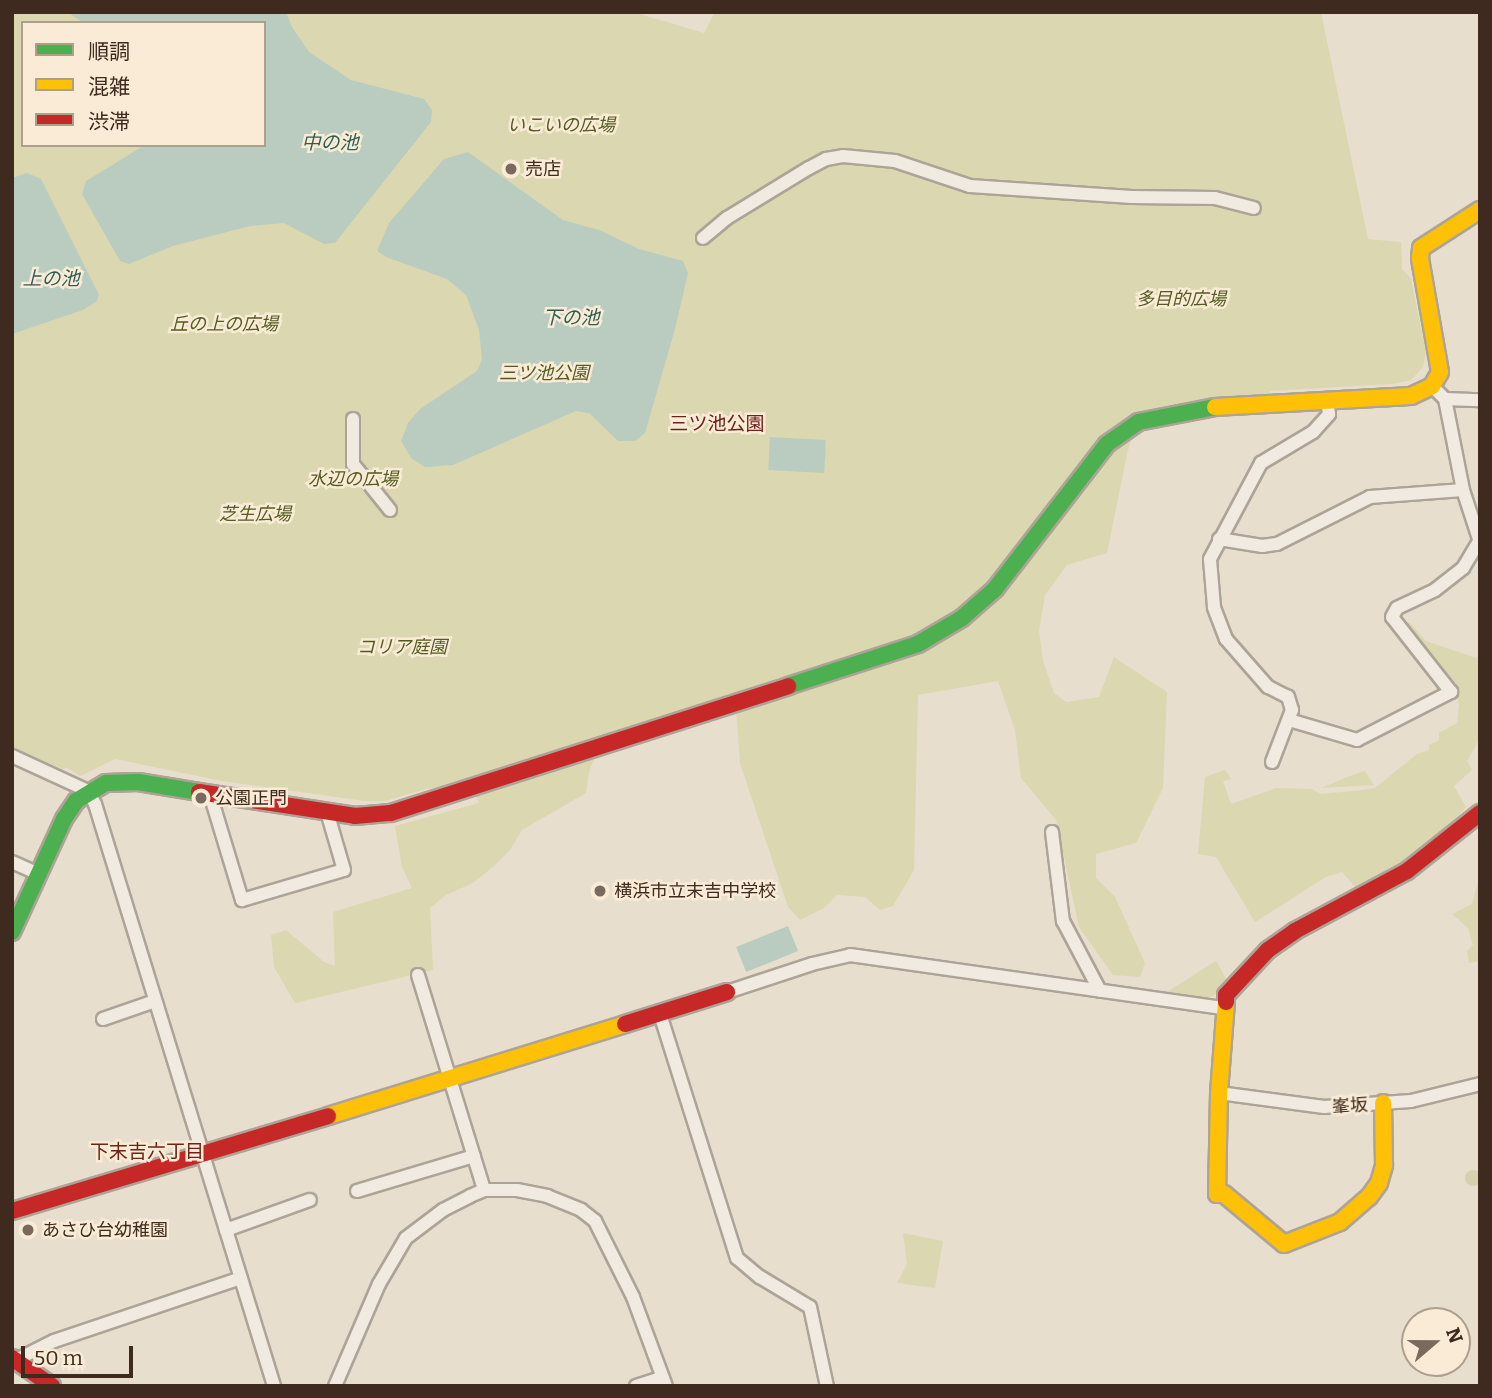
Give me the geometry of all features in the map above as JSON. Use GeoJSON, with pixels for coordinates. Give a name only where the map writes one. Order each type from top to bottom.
{"type":"FeatureCollection","features":[{"type":"Feature","properties":{"kind":"street"},"geometry":{"type":"LineString","coordinates":[[703,238],[727,218],[809,168],[825,159],[843,156],[895,161],[970,186],[1132,197],[1215,198],[1254,208]]}},
{"type":"Feature","properties":{"kind":"street"},"geometry":{"type":"LineString","coordinates":[[12,932],[64,819],[76,800],[106,783],[138,782],[355,816],[391,813],[918,644],[962,618],[995,589],[1107,444],[1138,422],[1203,408],[1411,396],[1432,386],[1440,372],[1420,258],[1421,247],[1480,210]]}},
{"type":"Feature","properties":{"kind":"street"},"geometry":{"type":"LineString","coordinates":[[1289,720],[1357,740],[1451,692],[1409,643],[1392,617],[1397,608],[1435,590],[1463,568],[1479,541],[1462,490],[1445,399],[1432,386]]}},
{"type":"Feature","properties":{"kind":"street"},"geometry":{"type":"LineString","coordinates":[[1445,399],[1480,400]]}},
{"type":"Feature","properties":{"kind":"street"},"geometry":{"type":"LineString","coordinates":[[1272,762],[1292,710],[1288,697],[1268,687],[1226,639],[1214,607],[1210,559],[1261,463],[1313,432],[1329,414],[1327,400]]}},
{"type":"Feature","properties":{"kind":"street"},"geometry":{"type":"LineString","coordinates":[[354,419],[353,464],[390,510]]}},
{"type":"Feature","properties":{"kind":"street"},"geometry":{"type":"LineString","coordinates":[[1219,539],[1262,547],[1277,544],[1370,497],[1462,490]]}},
{"type":"Feature","properties":{"kind":"street"},"geometry":{"type":"LineString","coordinates":[[12,756],[88,792],[95,804],[274,1386]]}},
{"type":"Feature","properties":{"kind":"street"},"geometry":{"type":"LineString","coordinates":[[210,794],[242,900],[344,870],[327,812]]}},
{"type":"Feature","properties":{"kind":"street"},"geometry":{"type":"LineString","coordinates":[[1383,1103],[1384,1165],[1379,1183],[1369,1197],[1340,1222],[1284,1244],[1224,1195],[1217,1195],[1219,1093],[1226,995],[1268,950],[1295,931],[1407,871],[1480,813]]}},
{"type":"Feature","properties":{"kind":"street"},"geometry":{"type":"LineString","coordinates":[[1052,832],[1063,920],[1100,990]]}},
{"type":"Feature","properties":{"kind":"street"},"geometry":{"type":"LineString","coordinates":[[12,862],[39,874]]}},
{"type":"Feature","properties":{"kind":"street"},"geometry":{"type":"LineString","coordinates":[[12,1211],[451,1079],[812,964],[850,955],[1224,1008]]}},
{"type":"Feature","properties":{"kind":"street"},"geometry":{"type":"LineString","coordinates":[[418,975],[484,1190]]}},
{"type":"Feature","properties":{"kind":"street"},"geometry":{"type":"LineString","coordinates":[[103,1019],[155,1001]]}},
{"type":"Feature","properties":{"kind":"street"},"geometry":{"type":"LineString","coordinates":[[660,1014],[737,1258],[760,1277],[810,1307],[827,1386]]}},
{"type":"Feature","properties":{"kind":"street","name":"峯坂"},"geometry":{"type":"LineString","coordinates":[[1219,1093],[1324,1107],[1411,1101],[1480,1084]]}},
{"type":"Feature","properties":{"kind":"street"},"geometry":{"type":"LineString","coordinates":[[357,1191],[474,1156]]}},
{"type":"Feature","properties":{"kind":"street"},"geometry":{"type":"LineString","coordinates":[[335,1386],[379,1284],[405,1238],[443,1210],[484,1190],[517,1190],[547,1196],[581,1210],[594,1221],[633,1297],[664,1381],[636,1386]]}},
{"type":"Feature","properties":{"kind":"street"},"geometry":{"type":"LineString","coordinates":[[226,1230],[310,1200]]}},
{"type":"Feature","properties":{"kind":"street"},"geometry":{"type":"LineString","coordinates":[[14,1359],[54,1341],[240,1278]]}},
{"type":"Feature","properties":{"kind":"street"},"geometry":{"type":"LineString","coordinates":[[14,1359],[52,1386]]}},
{"type":"Feature","properties":{"kind":"green space","name":"三ツ池公園"},"geometry":{"type":"Polygon","coordinates":[[[12,12],[633,12],[704,33],[715,12],[1321,12],[1368,239],[1401,242],[1402,269],[1411,279],[1426,353],[1423,367],[1411,380],[1392,384],[1270,391],[1270,396],[1200,402],[1138,417],[1127,454],[1107,553],[1067,565],[1045,595],[1039,631],[1043,661],[1054,693],[1066,702],[1099,697],[1114,657],[1167,692],[1163,788],[1136,843],[1096,854],[1096,878],[1115,897],[1145,963],[1140,977],[1113,975],[1079,927],[1056,820],[1021,778],[1015,730],[998,681],[918,695],[914,870],[893,906],[880,910],[865,897],[837,895],[824,908],[800,920],[788,907],[740,763],[735,693],[603,736],[589,772],[586,793],[522,830],[510,850],[494,866],[473,883],[446,895],[430,908],[433,970],[295,1003],[274,967],[271,935],[286,930],[324,962],[335,966],[333,912],[412,888],[402,867],[395,826],[479,803],[469,781],[426,789],[385,801],[365,801],[222,781],[115,759],[81,776],[67,768],[62,769],[12,747],[12,12]]]}},
{"type":"Feature","properties":{"kind":"green space"},"geometry":{"type":"Polygon","coordinates":[[[1409,622],[1426,641],[1477,658],[1480,655],[1480,738],[1467,761],[1472,770],[1454,786],[1466,807],[1439,838],[1415,859],[1356,888],[1342,872],[1326,877],[1255,922],[1216,857],[1198,854],[1205,777],[1225,770],[1231,779],[1223,781],[1231,804],[1276,788],[1312,789],[1321,794],[1362,790],[1375,788],[1417,754],[1429,750],[1429,745],[1439,740],[1439,733],[1457,723],[1459,705],[1455,685],[1417,647],[1405,625],[1409,622]]]}},
{"type":"Feature","properties":{"kind":"green space"},"geometry":{"type":"Polygon","coordinates":[[[1365,771],[1374,785],[1321,788],[1355,774],[1365,771]]]}},
{"type":"Feature","properties":{"kind":"green space"},"geometry":{"type":"Polygon","coordinates":[[[1480,876],[1480,961],[1469,963],[1467,951],[1473,945],[1468,928],[1452,914],[1472,904],[1480,876]]]}},
{"type":"Feature","properties":{"kind":"green space"},"geometry":{"type":"Polygon","coordinates":[[[1216,961],[1227,980],[1217,994],[1206,999],[1165,993],[1216,961]]]}},
{"type":"Feature","properties":{"kind":"green space"},"geometry":{"type":"Polygon","coordinates":[[[903,1233],[943,1241],[935,1288],[897,1283],[907,1264],[903,1233]]]}},
{"type":"Feature","properties":{"kind":"shaded area"},"geometry":{"type":"Polygon","coordinates":[[[1473,1170],[1481,1178],[1473,1186],[1465,1178],[1473,1170]]]}},
{"type":"Feature","properties":{"kind":"water","name":"中の池"},"geometry":{"type":"Polygon","coordinates":[[[67,12],[286,12],[292,27],[309,52],[351,80],[424,99],[432,110],[431,122],[335,243],[324,244],[284,223],[250,226],[173,246],[129,264],[120,261],[82,194],[86,181],[141,147],[266,147],[266,21],[81,21],[67,12]]]}},
{"type":"Feature","properties":{"kind":"water","name":"下の池"},"geometry":{"type":"Polygon","coordinates":[[[468,152],[563,220],[599,230],[639,249],[683,261],[688,273],[675,329],[645,433],[635,441],[618,441],[589,413],[576,411],[453,465],[425,467],[411,458],[401,441],[408,423],[420,409],[477,371],[482,360],[479,330],[466,295],[447,279],[386,257],[377,251],[389,223],[444,159],[468,152]]]}},
{"type":"Feature","properties":{"kind":"water","name":"上の池"},"geometry":{"type":"Polygon","coordinates":[[[27,173],[41,179],[99,295],[96,302],[83,310],[12,334],[12,178],[27,173]]]}},
{"type":"Feature","properties":{"kind":"water"},"geometry":{"type":"Polygon","coordinates":[[[770,437],[826,440],[824,473],[768,470],[770,437]]]}},
{"type":"Feature","properties":{"kind":"water"},"geometry":{"type":"Polygon","coordinates":[[[788,926],[798,951],[746,972],[736,947],[788,926]]]}},
{"type":"Feature","properties":{"kind":"traffic: fast"},"geometry":{"type":"LineString","coordinates":[[788,686],[918,644],[962,618],[995,589],[1107,444],[1138,422],[1215,407]]}},
{"type":"Feature","properties":{"kind":"traffic: fast"},"geometry":{"type":"LineString","coordinates":[[12,932],[64,819],[76,801],[106,783],[138,782],[199,792]]}},
{"type":"Feature","properties":{"kind":"traffic: slow"},"geometry":{"type":"LineString","coordinates":[[1215,407],[1411,396],[1432,386],[1440,372],[1420,258],[1421,248],[1480,210]]}},
{"type":"Feature","properties":{"kind":"traffic: slow"},"geometry":{"type":"LineString","coordinates":[[1226,1002],[1219,1093],[1217,1194],[1224,1194],[1284,1244],[1340,1222],[1369,1197],[1379,1183],[1384,1165],[1383,1103]]}},
{"type":"Feature","properties":{"kind":"traffic: slow"},"geometry":{"type":"LineString","coordinates":[[328,1116],[625,1024]]}},
{"type":"Feature","properties":{"kind":"traffic: jam"},"geometry":{"type":"LineString","coordinates":[[199,792],[355,816],[391,813],[788,686]]}},
{"type":"Feature","properties":{"kind":"traffic: jam"},"geometry":{"type":"LineString","coordinates":[[1226,1002],[1226,995],[1268,950],[1295,931],[1407,871],[1480,813]]}},
{"type":"Feature","properties":{"kind":"traffic: jam"},"geometry":{"type":"LineString","coordinates":[[625,1024],[727,992]]}},
{"type":"Feature","properties":{"kind":"traffic: jam"},"geometry":{"type":"LineString","coordinates":[[12,1211],[328,1116]]}},
{"type":"Feature","properties":{"kind":"traffic: jam"},"geometry":{"type":"LineString","coordinates":[[12,1358],[52,1386]]}},
{"type":"Feature","properties":{"kind":"place","name":"売店"},"geometry":{"type":"Point","coordinates":[511,169]}},
{"type":"Feature","properties":{"kind":"place","name":"公園正門"},"geometry":{"type":"Point","coordinates":[201,798]}},
{"type":"Feature","properties":{"kind":"place","name":"横浜市立末吉中学校"},"geometry":{"type":"Point","coordinates":[600,891]}},
{"type":"Feature","properties":{"kind":"place","name":"あさひ台幼稚園"},"geometry":{"type":"Point","coordinates":[28,1230]}},
{"type":"Feature","properties":{"kind":"district","name":"三ツ池公園"},"geometry":{"type":"Point","coordinates":[717,424]}},
{"type":"Feature","properties":{"kind":"district","name":"下末吉六丁目"},"geometry":{"type":"Point","coordinates":[147,1152]}},
{"type":"Feature","properties":{"kind":"park label","name":"いこいの広場"},"geometry":{"type":"Point","coordinates":[561,125]}},
{"type":"Feature","properties":{"kind":"park label","name":"多目的広場"},"geometry":{"type":"Point","coordinates":[1181,299]}},
{"type":"Feature","properties":{"kind":"park label","name":"丘の上の広場"},"geometry":{"type":"Point","coordinates":[224,324]}},
{"type":"Feature","properties":{"kind":"park label","name":"水辺の広場"},"geometry":{"type":"Point","coordinates":[353,479]}},
{"type":"Feature","properties":{"kind":"park label","name":"芝生広場"},"geometry":{"type":"Point","coordinates":[255,514]}},
{"type":"Feature","properties":{"kind":"park label","name":"コリア庭園"},"geometry":{"type":"Point","coordinates":[402,647]}}]}
